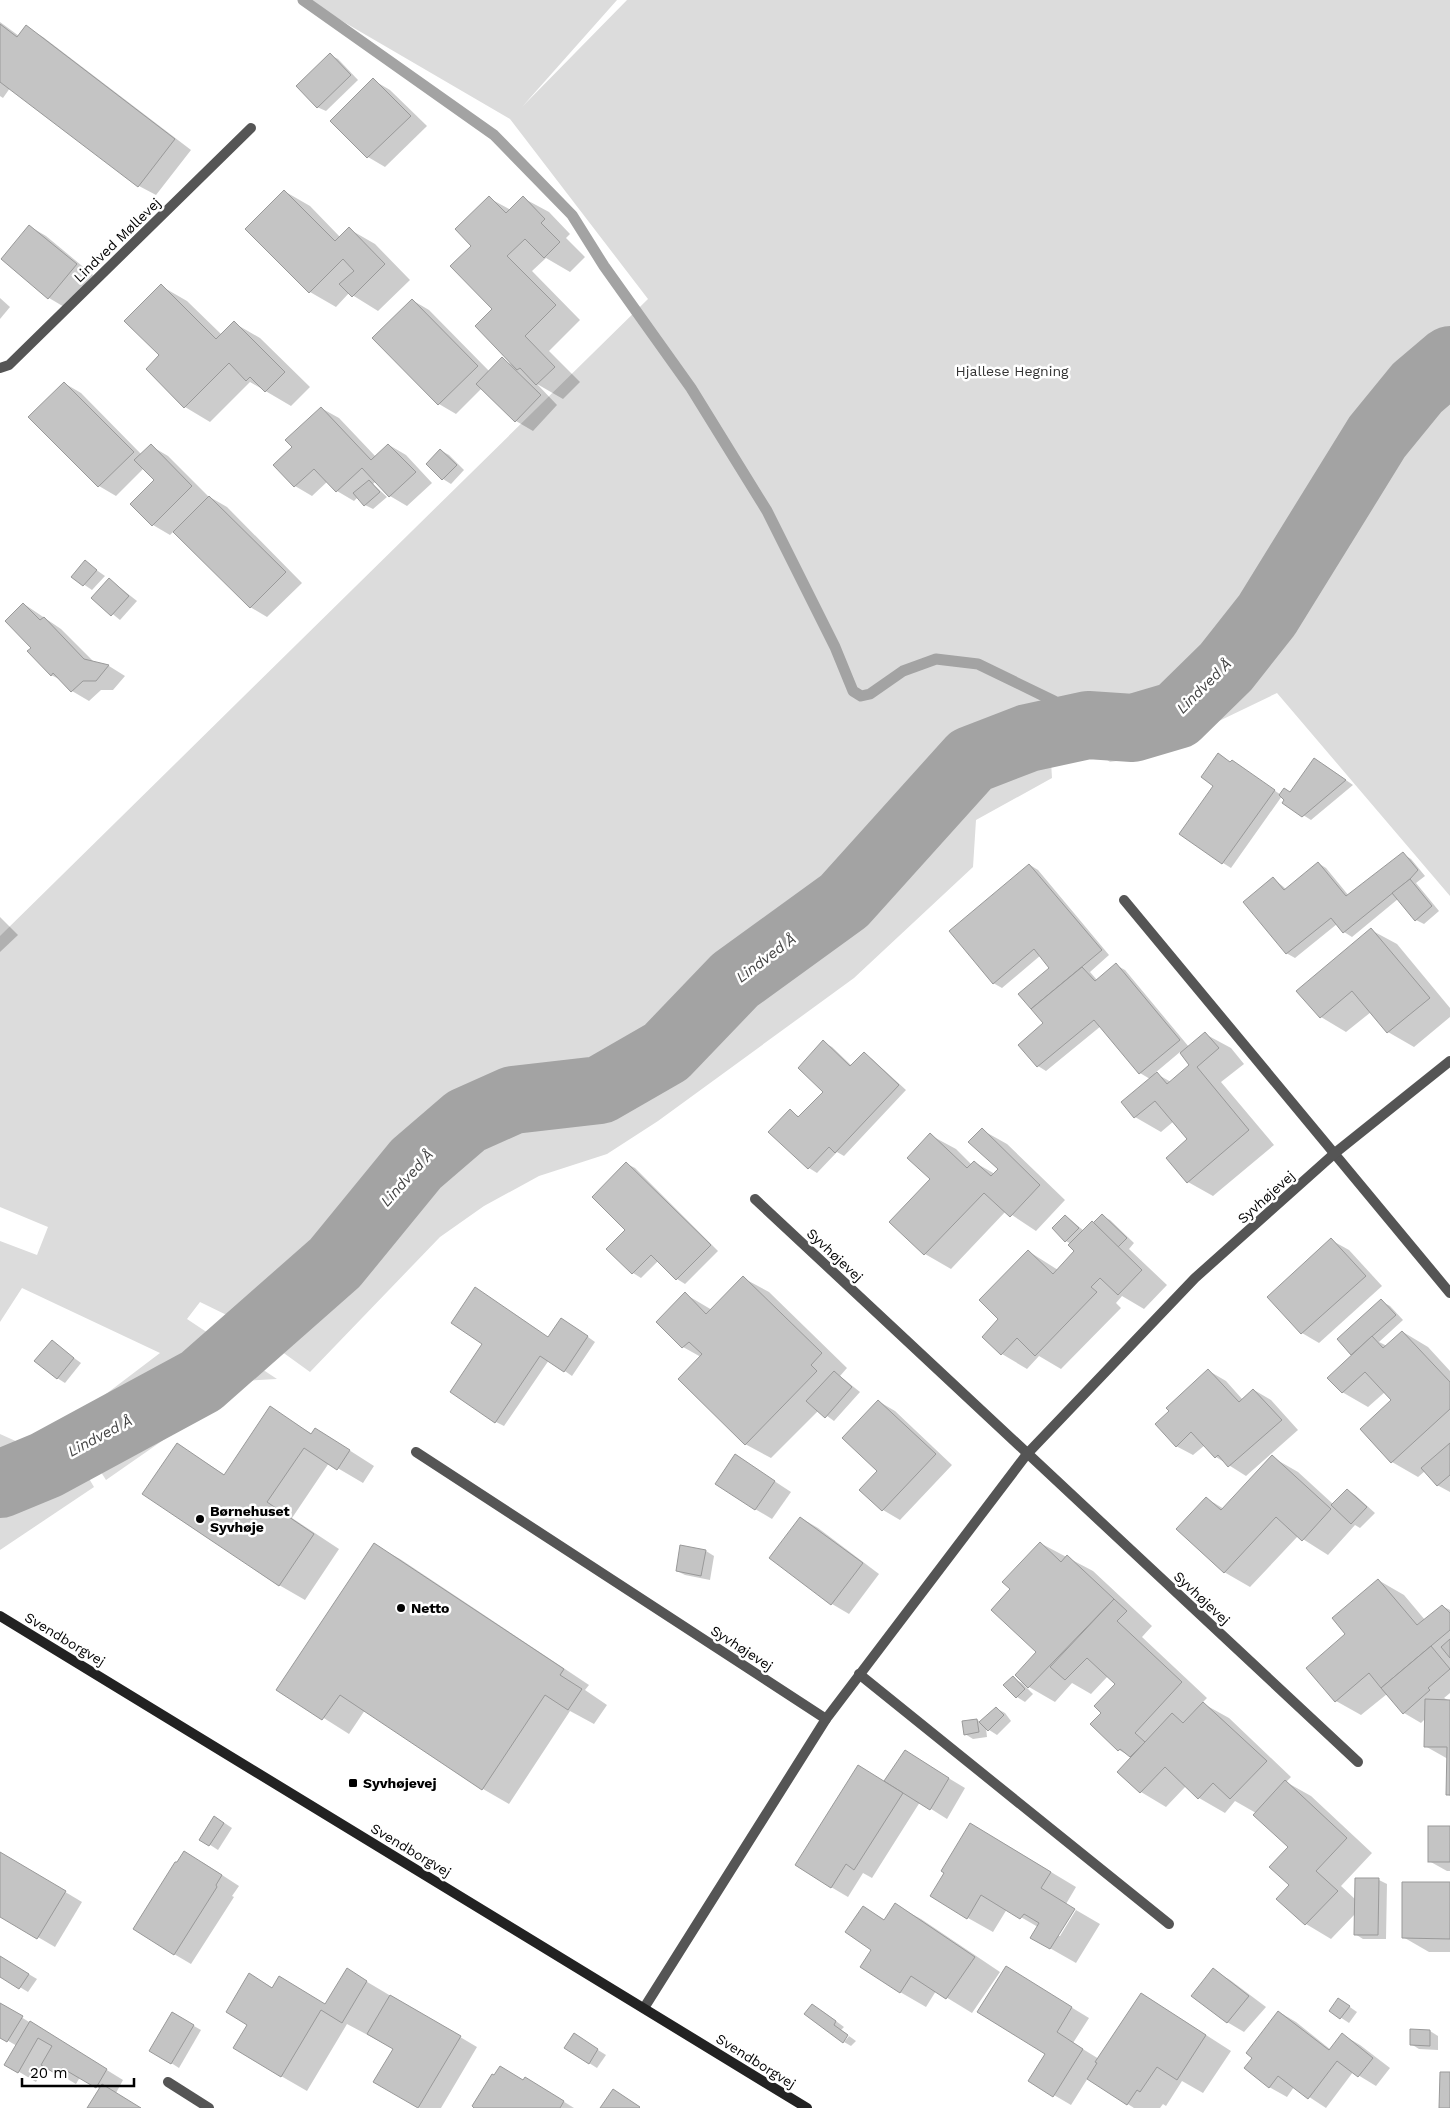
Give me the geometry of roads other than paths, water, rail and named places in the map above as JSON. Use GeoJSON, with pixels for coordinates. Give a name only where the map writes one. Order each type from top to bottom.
{"type":"FeatureCollection","features":[{"type":"Feature","properties":{"kind":"main road","name":"Svendborgvej"},"geometry":{"type":"LineString","coordinates":[[0,1616],[807,2108]]}},
{"type":"Feature","properties":{"kind":"street","name":"Lindved Møllevej"},"geometry":{"type":"LineString","coordinates":[[0,368],[9,365],[251,128]]}},
{"type":"Feature","properties":{"kind":"street"},"geometry":{"type":"LineString","coordinates":[[1124,900],[1450,1293]]}},
{"type":"Feature","properties":{"kind":"street","name":"Syvhøjevej"},"geometry":{"type":"LineString","coordinates":[[644,2008],[826,1719],[1026,1454],[1195,1278],[1335,1153],[1450,1061]]}},
{"type":"Feature","properties":{"kind":"street","name":"Syvhøjevej"},"geometry":{"type":"LineString","coordinates":[[755,1199],[1358,1762]]}},
{"type":"Feature","properties":{"kind":"street","name":"Syvhøjevej"},"geometry":{"type":"LineString","coordinates":[[416,1452],[826,1719]]}},
{"type":"Feature","properties":{"kind":"street"},"geometry":{"type":"LineString","coordinates":[[859,1674],[1169,1924]]}},
{"type":"Feature","properties":{"kind":"street"},"geometry":{"type":"LineString","coordinates":[[168,2082],[209,2108]]}},
{"type":"Feature","properties":{"kind":"waterway"},"geometry":{"type":"LineString","coordinates":[[303,0],[494,135],[572,215],[604,266],[691,388],[767,511],[835,647],[853,691],[861,696],[870,694],[903,671],[936,659],[978,664],[1054,701],[1088,725]]}},
{"type":"Feature","properties":{"kind":"waterway","name":"Lindved Å"},"geometry":{"type":"LineString","coordinates":[[0,1484],[46,1465],[201,1381],[335,1263],[416,1164],[466,1121],[513,1100],[600,1090],[666,1052],[735,980],[844,901],[971,760],[1028,738],[1088,725],[1133,728],[1177,715],[1226,667],[1267,615],[1377,437],[1417,388],[1450,360]]}},
{"type":"Feature","properties":{"kind":"place","name":"Børnehuset Syvhøje"},"geometry":{"type":"Point","coordinates":[200,1519]}},
{"type":"Feature","properties":{"kind":"place","name":"Netto"},"geometry":{"type":"Point","coordinates":[401,1608]}},
{"type":"Feature","properties":{"kind":"place","name":"Syvhøjevej"},"geometry":{"type":"Point","coordinates":[353,1783]}},
{"type":"Feature","properties":{"kind":"park label","name":"Hjallese Hegning"},"geometry":{"type":"Point","coordinates":[1012,371]}}]}
